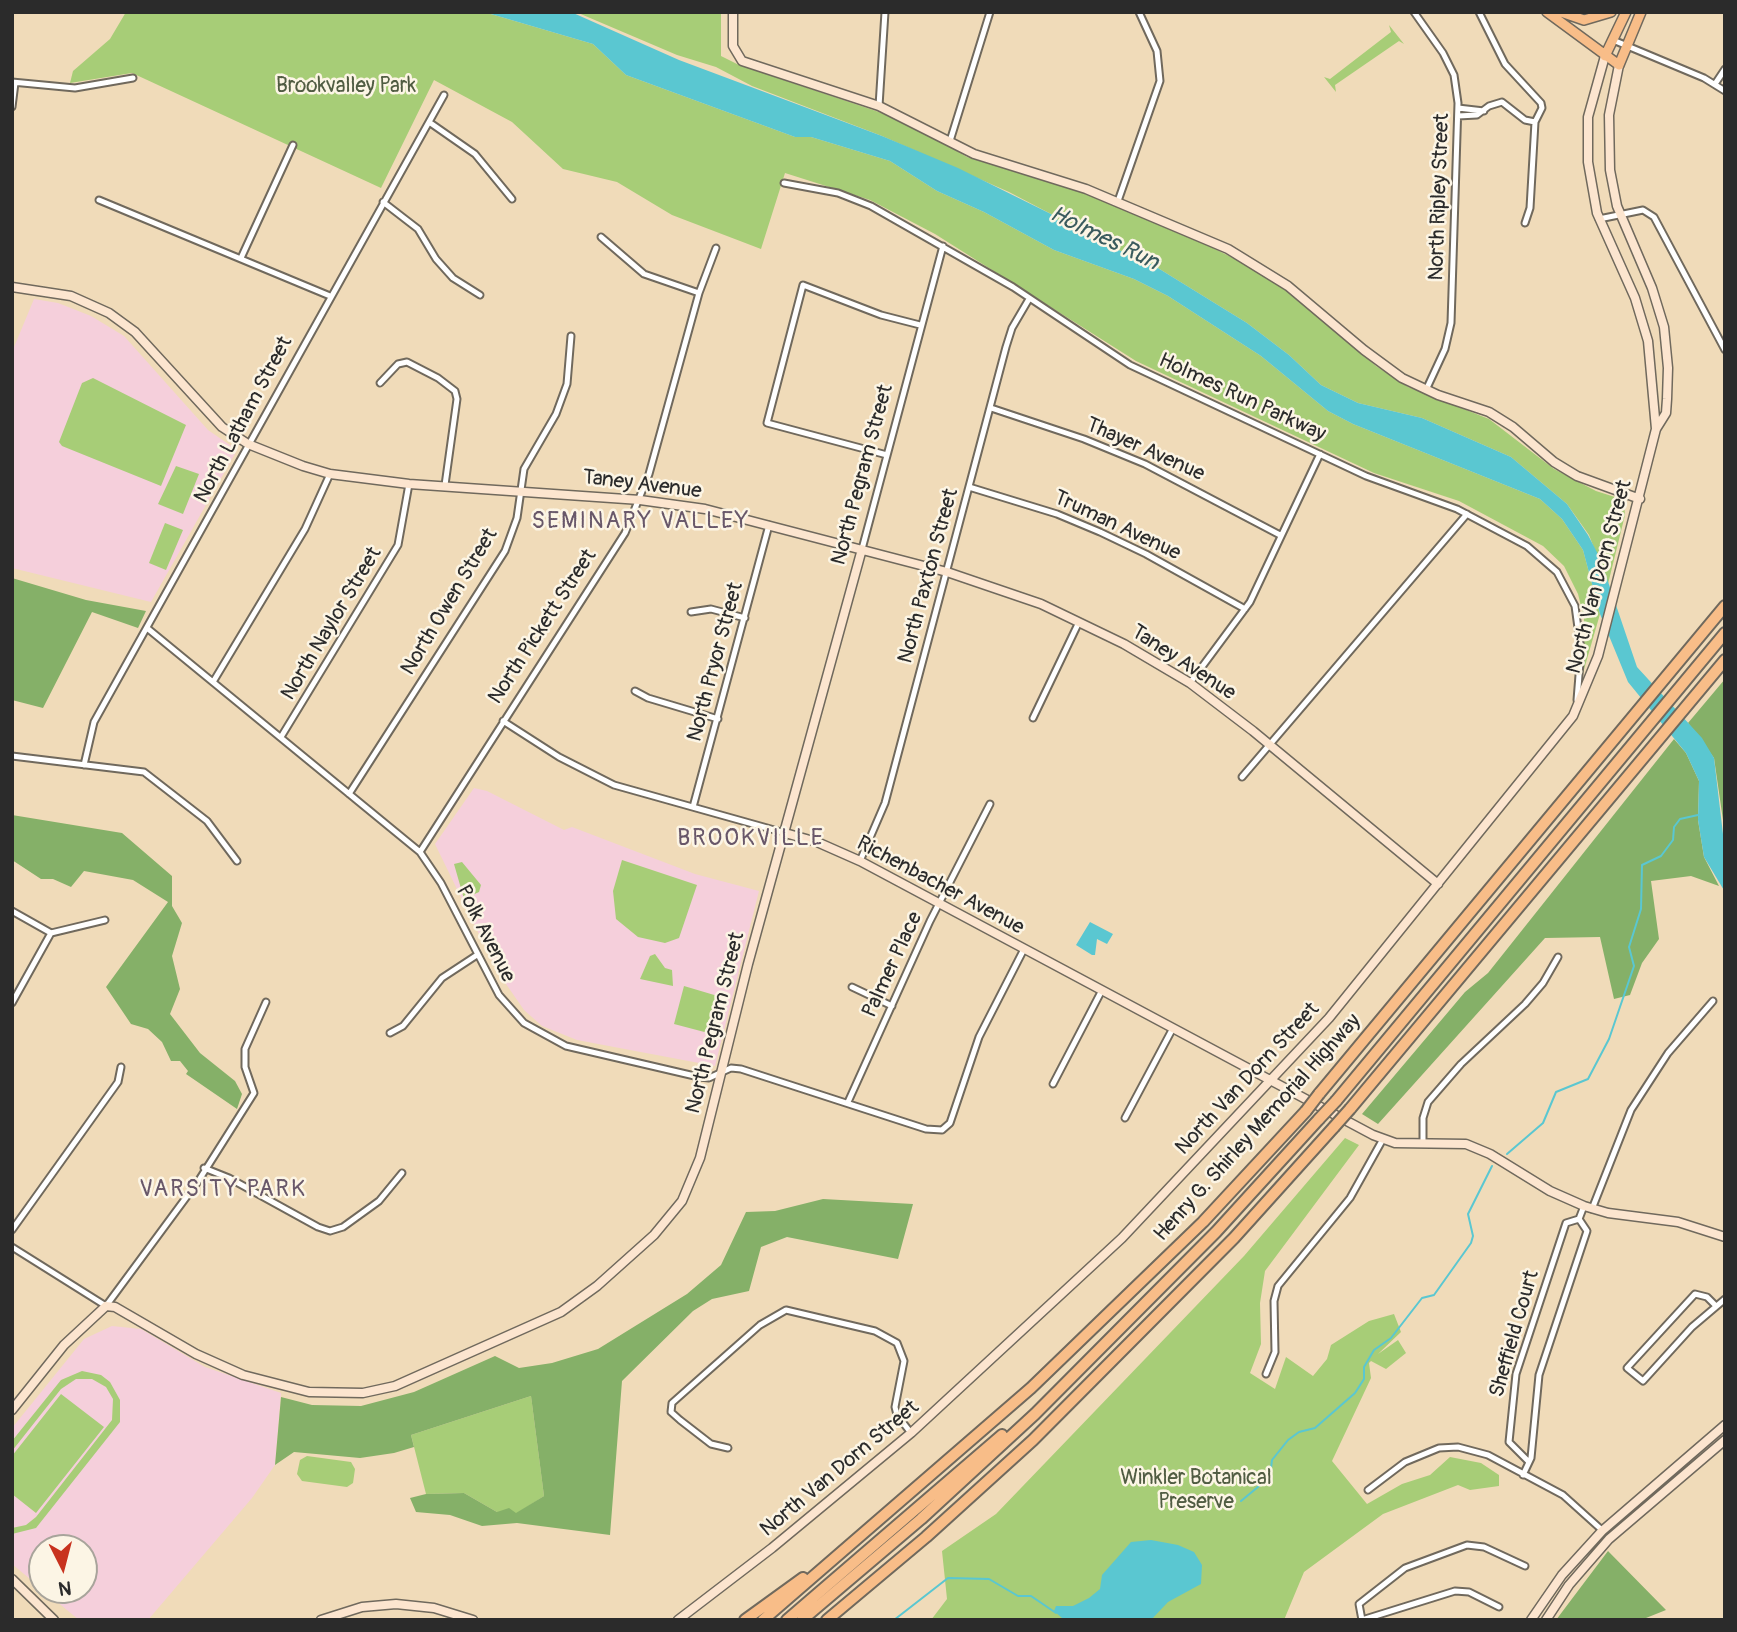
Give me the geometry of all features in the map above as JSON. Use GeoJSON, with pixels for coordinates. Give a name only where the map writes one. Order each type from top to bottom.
{"type":"FeatureCollection","features":[{"type":"Feature","properties":{"kind":"highway","name":"Henry G. Shirley Memorial Highway"},"geometry":{"type":"LineString","coordinates":[[763,1620],[1031,1388],[1137,1287],[1306,1111],[1725,606]]}},
{"type":"Feature","properties":{"kind":"highway"},"geometry":{"type":"LineString","coordinates":[[802,1620],[921,1519],[1115,1337],[1336,1101],[1725,633]]}},
{"type":"Feature","properties":{"kind":"highway"},"geometry":{"type":"LineString","coordinates":[[836,1620],[1081,1393],[1234,1238],[1350,1109],[1725,660]]}},
{"type":"Feature","properties":{"kind":"highway"},"geometry":{"type":"LineString","coordinates":[[787,1620],[1115,1337]]}},
{"type":"Feature","properties":{"kind":"highway"},"geometry":{"type":"LineString","coordinates":[[746,1620],[876,1524]]}},
{"type":"Feature","properties":{"kind":"highway"},"geometry":{"type":"LineString","coordinates":[[827,1620],[926,1537]]}},
{"type":"Feature","properties":{"kind":"main road"},"geometry":{"type":"LineString","coordinates":[[1547,12],[1619,65]]}},
{"type":"Feature","properties":{"kind":"main road"},"geometry":{"type":"LineString","coordinates":[[1561,12],[1584,20],[1611,12]]}},
{"type":"Feature","properties":{"kind":"main road","name":"North Van Dorn Street"},"geometry":{"type":"LineString","coordinates":[[1605,56],[1626,12]]}},
{"type":"Feature","properties":{"kind":"main road","name":"North Van Dorn Street"},"geometry":{"type":"LineString","coordinates":[[1619,65],[1641,12]]}},
{"type":"Feature","properties":{"kind":"main road"},"geometry":{"type":"LineString","coordinates":[[1633,28],[1647,12]]}},
{"type":"Feature","properties":{"kind":"street"},"geometry":{"type":"LineString","coordinates":[[733,12],[732,39],[738,58],[754,67],[879,106],[1010,167],[1118,201],[1217,244],[1254,263],[1303,297],[1375,359],[1426,390],[1489,412],[1577,476],[1640,499]]}},
{"type":"Feature","properties":{"kind":"street"},"geometry":{"type":"LineString","coordinates":[[879,106],[885,12]]}},
{"type":"Feature","properties":{"kind":"street"},"geometry":{"type":"LineString","coordinates":[[950,141],[990,12]]}},
{"type":"Feature","properties":{"kind":"street"},"geometry":{"type":"LineString","coordinates":[[1118,201],[1160,81],[1157,51],[1139,12]]}},
{"type":"Feature","properties":{"kind":"street","name":"North Ripley Street"},"geometry":{"type":"LineString","coordinates":[[1414,12],[1451,68],[1458,108],[1451,323],[1445,349],[1426,390]]}},
{"type":"Feature","properties":{"kind":"street"},"geometry":{"type":"LineString","coordinates":[[1479,12],[1505,64],[1541,103],[1542,108],[1535,122],[1530,208],[1525,223]]}},
{"type":"Feature","properties":{"kind":"street"},"geometry":{"type":"LineString","coordinates":[[1613,39],[1725,90]]}},
{"type":"Feature","properties":{"kind":"street","name":"North Van Dorn Street"},"geometry":{"type":"LineString","coordinates":[[678,1620],[772,1548],[911,1433],[1086,1273],[1272,1081],[1438,884],[1573,716],[1591,678],[1605,632],[1656,429],[1648,341],[1635,298],[1599,219],[1588,162],[1588,117],[1605,56]]}},
{"type":"Feature","properties":{"kind":"street","name":"North Van Dorn Street"},"geometry":{"type":"LineString","coordinates":[[1619,65],[1611,97],[1611,170],[1620,214],[1652,288],[1666,338],[1666,413],[1656,429]]}},
{"type":"Feature","properties":{"kind":"street"},"geometry":{"type":"LineString","coordinates":[[1714,84],[1725,69]]}},
{"type":"Feature","properties":{"kind":"street"},"geometry":{"type":"LineString","coordinates":[[12,107],[14,83],[75,88],[133,78]]}},
{"type":"Feature","properties":{"kind":"street","name":"North Latham Street"},"geometry":{"type":"LineString","coordinates":[[84,765],[94,722],[444,95]]}},
{"type":"Feature","properties":{"kind":"street"},"geometry":{"type":"LineString","coordinates":[[1458,116],[1484,111],[1495,103],[1507,103],[1525,120],[1535,122]]}},
{"type":"Feature","properties":{"kind":"street"},"geometry":{"type":"LineString","coordinates":[[1458,108],[1484,111]]}},
{"type":"Feature","properties":{"kind":"street"},"geometry":{"type":"LineString","coordinates":[[429,122],[475,154],[512,199]]}},
{"type":"Feature","properties":{"kind":"street"},"geometry":{"type":"LineString","coordinates":[[241,258],[293,145]]}},
{"type":"Feature","properties":{"kind":"street","name":"Holmes Run Parkway"},"geometry":{"type":"LineString","coordinates":[[784,183],[855,199],[943,246],[1130,365],[1380,482],[1468,514],[1527,546],[1548,561],[1563,581],[1575,606],[1580,634],[1580,674],[1573,716]]}},
{"type":"Feature","properties":{"kind":"street"},"geometry":{"type":"LineString","coordinates":[[99,200],[330,296]]}},
{"type":"Feature","properties":{"kind":"street"},"geometry":{"type":"LineString","coordinates":[[383,202],[418,229],[436,259],[453,278],[480,295]]}},
{"type":"Feature","properties":{"kind":"street"},"geometry":{"type":"LineString","coordinates":[[1599,219],[1643,210],[1654,217],[1725,350]]}},
{"type":"Feature","properties":{"kind":"street"},"geometry":{"type":"LineString","coordinates":[[601,237],[650,278],[699,293]]}},
{"type":"Feature","properties":{"kind":"street","name":"North Pegram Street"},"geometry":{"type":"LineString","coordinates":[[12,1247],[121,1316],[133,1317],[230,1370],[309,1392],[363,1393],[413,1379],[561,1312],[597,1286],[654,1236],[671,1217],[691,1183],[943,246]]}},
{"type":"Feature","properties":{"kind":"street","name":"North Pickett Street"},"geometry":{"type":"LineString","coordinates":[[420,852],[625,533],[640,500],[699,293],[716,248]]}},
{"type":"Feature","properties":{"kind":"street"},"geometry":{"type":"LineString","coordinates":[[887,456],[767,423],[803,285],[874,313],[920,325]]}},
{"type":"Feature","properties":{"kind":"street","name":"Taney Avenue"},"geometry":{"type":"LineString","coordinates":[[12,287],[71,296],[121,320],[208,413],[248,444],[289,462],[330,474],[410,484],[640,500],[705,509],[947,572],[1041,604],[1190,683],[1438,884]]}},
{"type":"Feature","properties":{"kind":"street","name":"North Paxton Street"},"geometry":{"type":"LineString","coordinates":[[860,861],[884,803],[1012,328],[1029,299]]}},
{"type":"Feature","properties":{"kind":"street","name":"North Owen Street"},"geometry":{"type":"LineString","coordinates":[[349,794],[505,551],[517,518],[520,490],[528,460],[555,414],[567,383],[571,336]]}},
{"type":"Feature","properties":{"kind":"street"},"geometry":{"type":"LineString","coordinates":[[380,383],[398,364],[407,362],[438,378],[455,391],[457,399],[444,485]]}},
{"type":"Feature","properties":{"kind":"street","name":"Thayer Avenue"},"geometry":{"type":"LineString","coordinates":[[991,408],[1084,439],[1145,464],[1280,535]]}},
{"type":"Feature","properties":{"kind":"street"},"geometry":{"type":"LineString","coordinates":[[1190,683],[1245,609],[1320,454]]}},
{"type":"Feature","properties":{"kind":"street"},"geometry":{"type":"LineString","coordinates":[[213,682],[305,529],[330,474]]}},
{"type":"Feature","properties":{"kind":"street","name":"North Naylor Street"},"geometry":{"type":"LineString","coordinates":[[281,737],[398,545],[410,484]]}},
{"type":"Feature","properties":{"kind":"street","name":"Truman Avenue"},"geometry":{"type":"LineString","coordinates":[[970,487],[1046,510],[1100,532],[1146,554],[1245,609]]}},
{"type":"Feature","properties":{"kind":"street"},"geometry":{"type":"LineString","coordinates":[[1242,778],[1468,514]]}},
{"type":"Feature","properties":{"kind":"street","name":"North Pryor Street"},"geometry":{"type":"LineString","coordinates":[[693,807],[769,525]]}},
{"type":"Feature","properties":{"kind":"street"},"geometry":{"type":"LineString","coordinates":[[691,612],[711,610],[745,618]]}},
{"type":"Feature","properties":{"kind":"street"},"geometry":{"type":"LineString","coordinates":[[1033,718],[1079,622]]}},
{"type":"Feature","properties":{"kind":"street","name":"Polk Avenue"},"geometry":{"type":"LineString","coordinates":[[147,628],[420,852],[435,872],[490,981],[511,1010],[533,1029],[558,1043],[699,1077],[709,1078],[722,1070],[741,1069],[926,1129],[944,1130],[950,1123],[979,1037],[1023,951]]}},
{"type":"Feature","properties":{"kind":"street"},"geometry":{"type":"LineString","coordinates":[[635,691],[648,698],[718,719]]}},
{"type":"Feature","properties":{"kind":"street","name":"Richenbacher Avenue"},"geometry":{"type":"LineString","coordinates":[[502,721],[596,777],[817,842],[860,861],[1023,951],[1383,1139]]}},
{"type":"Feature","properties":{"kind":"street"},"geometry":{"type":"LineString","coordinates":[[12,756],[132,770],[150,775],[207,821],[237,861]]}},
{"type":"Feature","properties":{"kind":"street","name":"Palmer Place"},"geometry":{"type":"LineString","coordinates":[[848,1102],[938,905],[990,804]]}},
{"type":"Feature","properties":{"kind":"street"},"geometry":{"type":"LineString","coordinates":[[12,911],[51,933],[105,920]]}},
{"type":"Feature","properties":{"kind":"street"},"geometry":{"type":"LineString","coordinates":[[12,1003],[51,933]]}},
{"type":"Feature","properties":{"kind":"street"},"geometry":{"type":"LineString","coordinates":[[390,1033],[403,1026],[442,978],[477,955]]}},
{"type":"Feature","properties":{"kind":"street"},"geometry":{"type":"LineString","coordinates":[[1423,1142],[1423,1118],[1428,1102],[1469,1055],[1525,1004],[1543,983],[1558,957]]}},
{"type":"Feature","properties":{"kind":"street"},"geometry":{"type":"LineString","coordinates":[[852,987],[892,1006]]}},
{"type":"Feature","properties":{"kind":"street"},"geometry":{"type":"LineString","coordinates":[[1053,1084],[1101,992]]}},
{"type":"Feature","properties":{"kind":"street","name":"Sheffield Court"},"geometry":{"type":"LineString","coordinates":[[1529,1462],[1509,1442],[1514,1384],[1566,1223],[1579,1219],[1588,1207],[1637,1100],[1668,1053],[1713,1001]]}},
{"type":"Feature","properties":{"kind":"street"},"geometry":{"type":"LineString","coordinates":[[12,1410],[64,1345],[106,1307],[178,1210],[254,1093],[244,1067],[245,1049],[266,1002]]}},
{"type":"Feature","properties":{"kind":"street"},"geometry":{"type":"LineString","coordinates":[[1125,1118],[1173,1028]]}},
{"type":"Feature","properties":{"kind":"street"},"geometry":{"type":"LineString","coordinates":[[12,1230],[118,1082],[121,1067]]}},
{"type":"Feature","properties":{"kind":"street"},"geometry":{"type":"LineString","coordinates":[[1266,1374],[1275,1352],[1274,1301],[1278,1286],[1350,1198],[1383,1139],[1395,1143],[1450,1141],[1481,1149],[1550,1191],[1588,1207],[1678,1222],[1725,1237]]}},
{"type":"Feature","properties":{"kind":"street"},"geometry":{"type":"LineString","coordinates":[[204,1168],[229,1178],[317,1227],[330,1231],[343,1227],[379,1201],[402,1173]]}},
{"type":"Feature","properties":{"kind":"street","name":"Sheffield Court"},"geometry":{"type":"LineString","coordinates":[[1523,1475],[1529,1462],[1539,1376],[1587,1231],[1579,1219]]}},
{"type":"Feature","properties":{"kind":"street"},"geometry":{"type":"LineString","coordinates":[[1716,1306],[1707,1297],[1695,1294],[1627,1368],[1643,1381],[1669,1350],[1725,1299]]}},
{"type":"Feature","properties":{"kind":"street"},"geometry":{"type":"LineString","coordinates":[[727,1448],[711,1444],[680,1420],[671,1412],[672,1402],[760,1325],[786,1310],[875,1331],[897,1343],[904,1361],[895,1394],[895,1407],[897,1415],[911,1433]]}},
{"type":"Feature","properties":{"kind":"street"},"geometry":{"type":"LineString","coordinates":[[1531,1620],[1562,1575],[1602,1531],[1725,1425]]}},
{"type":"Feature","properties":{"kind":"street"},"geometry":{"type":"LineString","coordinates":[[1546,1620],[1569,1585],[1609,1539],[1725,1440]]}},
{"type":"Feature","properties":{"kind":"street"},"geometry":{"type":"LineString","coordinates":[[1368,1490],[1405,1462],[1439,1448],[1473,1450],[1563,1495],[1609,1539]]}},
{"type":"Feature","properties":{"kind":"street"},"geometry":{"type":"LineString","coordinates":[[1499,1607],[1469,1592],[1455,1591],[1362,1620],[1359,1604],[1405,1569],[1467,1545],[1484,1547],[1525,1566]]}},
{"type":"Feature","properties":{"kind":"street"},"geometry":{"type":"LineString","coordinates":[[12,1579],[60,1620]]}},
{"type":"Feature","properties":{"kind":"street"},"geometry":{"type":"LineString","coordinates":[[321,1620],[362,1607],[396,1604],[434,1608],[473,1620]]}},
{"type":"Feature","properties":{"kind":"street"},"geometry":{"type":"LineString","coordinates":[[45,1609],[54,1620]]}},
{"type":"Feature","properties":{"kind":"shaded area"},"geometry":{"type":"Polygon","coordinates":[[[34,299],[58,303],[91,316],[124,336],[208,430],[237,450],[151,602],[12,568],[12,352],[34,299]]]}},
{"type":"Feature","properties":{"kind":"shaded area"},"geometry":{"type":"Polygon","coordinates":[[[474,788],[487,791],[564,830],[572,827],[695,874],[759,891],[715,1066],[577,1040],[542,1026],[524,1010],[497,971],[435,844],[474,788]]]}},
{"type":"Feature","properties":{"kind":"shaded area"},"geometry":{"type":"Polygon","coordinates":[[[112,1326],[141,1329],[205,1367],[281,1393],[275,1465],[252,1498],[148,1620],[79,1620],[60,1604],[98,1604],[98,1534],[28,1534],[28,1577],[12,1564],[12,1428],[84,1339],[112,1326]]]}},
{"type":"Feature","properties":{"kind":"green space","name":"Brookvalley Park"},"geometry":{"type":"Polygon","coordinates":[[[126,12],[484,12],[593,44],[626,75],[795,137],[811,137],[890,161],[937,191],[984,212],[1054,250],[1134,279],[1168,296],[1261,356],[1328,411],[1353,424],[1540,499],[1562,519],[1583,550],[1600,614],[1583,673],[1584,618],[1578,594],[1564,566],[1543,546],[1459,501],[1374,473],[1136,361],[935,234],[870,200],[785,173],[761,249],[672,215],[617,182],[563,169],[512,122],[434,80],[381,188],[132,73],[70,83],[73,71],[110,39],[126,12]]]}},
{"type":"Feature","properties":{"kind":"green space"},"geometry":{"type":"Polygon","coordinates":[[[576,12],[721,12],[721,56],[739,65],[876,111],[914,126],[967,157],[1083,193],[1251,267],[1290,292],[1376,366],[1408,387],[1489,419],[1554,469],[1596,491],[1618,498],[1624,504],[1625,515],[1608,584],[1589,535],[1567,504],[1511,457],[1422,418],[1358,403],[1321,385],[1289,355],[1247,323],[1153,265],[1066,227],[1051,214],[1009,192],[882,136],[752,86],[716,67],[677,55],[576,12]]]}},
{"type":"Feature","properties":{"kind":"green space"},"geometry":{"type":"Polygon","coordinates":[[[1389,25],[1404,44],[1399,41],[1335,85],[1336,92],[1324,77],[1330,79],[1391,32],[1389,25]]]}},
{"type":"Feature","properties":{"kind":"green space"},"geometry":{"type":"Polygon","coordinates":[[[93,378],[186,425],[161,486],[62,446],[59,442],[82,383],[93,378]]]}},
{"type":"Feature","properties":{"kind":"green space"},"geometry":{"type":"Polygon","coordinates":[[[176,466],[199,474],[183,514],[158,504],[176,466]]]}},
{"type":"Feature","properties":{"kind":"green space"},"geometry":{"type":"Polygon","coordinates":[[[165,523],[183,530],[166,570],[149,563],[165,523]]]}},
{"type":"Feature","properties":{"kind":"green space"},"geometry":{"type":"Polygon","coordinates":[[[12,578],[86,600],[146,611],[138,628],[92,612],[43,708],[12,700],[12,578]]]}},
{"type":"Feature","properties":{"kind":"green space"},"geometry":{"type":"Polygon","coordinates":[[[1725,679],[1725,834],[1714,758],[1688,723],[1725,679]]]}},
{"type":"Feature","properties":{"kind":"green space"},"geometry":{"type":"Polygon","coordinates":[[[1674,739],[1686,753],[1699,781],[1698,820],[1704,857],[1719,886],[1691,876],[1651,881],[1659,939],[1642,963],[1630,995],[1614,999],[1600,937],[1545,938],[1378,1124],[1362,1114],[1465,992],[1488,973],[1674,739]]]}},
{"type":"Feature","properties":{"kind":"green space"},"geometry":{"type":"Polygon","coordinates":[[[12,815],[122,833],[172,876],[172,906],[182,923],[172,956],[180,989],[170,1014],[200,1053],[235,1081],[242,1094],[237,1109],[186,1074],[188,1071],[180,1061],[171,1061],[162,1042],[148,1029],[131,1024],[106,987],[168,902],[133,880],[84,871],[71,887],[53,879],[41,879],[12,860],[12,815]]]}},
{"type":"Feature","properties":{"kind":"green space"},"geometry":{"type":"Polygon","coordinates":[[[622,860],[697,885],[679,938],[665,943],[638,937],[616,919],[613,891],[622,860]]]}},
{"type":"Feature","properties":{"kind":"green space"},"geometry":{"type":"Polygon","coordinates":[[[462,862],[481,885],[479,892],[464,899],[454,864],[462,862]]]}},
{"type":"Feature","properties":{"kind":"green space"},"geometry":{"type":"Polygon","coordinates":[[[655,954],[665,968],[672,970],[673,986],[640,979],[650,956],[655,954]]]}},
{"type":"Feature","properties":{"kind":"green space"},"geometry":{"type":"Polygon","coordinates":[[[684,986],[721,997],[712,1034],[674,1024],[684,986]]]}},
{"type":"Feature","properties":{"kind":"green space","name":"Winkler Botanical Preserve"},"geometry":{"type":"Polygon","coordinates":[[[1345,1138],[1359,1145],[1265,1271],[1260,1303],[1261,1344],[1250,1373],[1275,1389],[1286,1357],[1313,1376],[1327,1359],[1331,1345],[1369,1321],[1394,1314],[1401,1332],[1378,1354],[1398,1340],[1406,1353],[1386,1369],[1371,1361],[1369,1363],[1371,1378],[1332,1461],[1367,1504],[1402,1484],[1430,1475],[1450,1457],[1481,1463],[1499,1475],[1499,1486],[1470,1490],[1458,1485],[1383,1514],[1304,1572],[1284,1620],[931,1620],[947,1599],[942,1551],[996,1514],[1244,1256],[1345,1138]]]}},
{"type":"Feature","properties":{"kind":"green space"},"geometry":{"type":"Polygon","coordinates":[[[823,1199],[913,1204],[898,1259],[787,1237],[761,1247],[749,1291],[712,1299],[693,1311],[622,1381],[610,1535],[517,1523],[482,1526],[450,1515],[416,1512],[410,1498],[426,1494],[464,1493],[497,1512],[509,1508],[516,1513],[544,1496],[531,1396],[411,1435],[414,1447],[394,1453],[360,1458],[294,1452],[275,1465],[281,1397],[312,1405],[361,1406],[414,1392],[495,1356],[519,1368],[552,1363],[598,1349],[687,1294],[721,1265],[746,1212],[775,1211],[823,1199]]]}},
{"type":"Feature","properties":{"kind":"green space"},"geometry":{"type":"Polygon","coordinates":[[[82,1371],[101,1375],[110,1382],[120,1400],[120,1422],[36,1528],[12,1534],[12,1528],[26,1525],[36,1517],[112,1420],[113,1399],[106,1387],[92,1379],[76,1379],[61,1389],[12,1451],[12,1441],[61,1380],[82,1371]]]}},
{"type":"Feature","properties":{"kind":"green space"},"geometry":{"type":"Polygon","coordinates":[[[61,1394],[104,1427],[36,1513],[12,1494],[12,1456],[61,1394]]]}},
{"type":"Feature","properties":{"kind":"green space"},"geometry":{"type":"Polygon","coordinates":[[[531,1396],[544,1496],[516,1514],[497,1512],[464,1493],[426,1494],[411,1435],[531,1396]]]}},
{"type":"Feature","properties":{"kind":"green space"},"geometry":{"type":"Polygon","coordinates":[[[307,1456],[351,1462],[355,1469],[353,1483],[347,1487],[302,1481],[297,1474],[300,1460],[307,1456]]]}},
{"type":"Feature","properties":{"kind":"green space"},"geometry":{"type":"Polygon","coordinates":[[[1608,1551],[1666,1610],[1641,1620],[1556,1620],[1608,1551]]]}},
{"type":"Feature","properties":{"kind":"water"},"geometry":{"type":"Polygon","coordinates":[[[484,12],[571,12],[679,60],[882,136],[958,168],[1051,214],[1066,227],[1153,265],[1247,323],[1289,355],[1321,385],[1358,403],[1422,418],[1511,457],[1567,504],[1588,535],[1600,558],[1637,667],[1702,738],[1714,758],[1725,851],[1725,892],[1704,857],[1698,820],[1699,781],[1686,753],[1628,682],[1600,614],[1583,550],[1562,519],[1540,499],[1353,424],[1328,411],[1261,356],[1168,296],[1134,279],[1054,250],[984,212],[937,191],[890,161],[811,137],[795,137],[626,75],[593,44],[484,12]]]}},
{"type":"Feature","properties":{"kind":"water"},"geometry":{"type":"Polygon","coordinates":[[[1090,922],[1113,934],[1107,944],[1097,939],[1095,955],[1076,945],[1090,922]]]}},
{"type":"Feature","properties":{"kind":"water"},"geometry":{"type":"Polygon","coordinates":[[[1151,1540],[1178,1545],[1194,1552],[1202,1565],[1201,1584],[1168,1602],[1151,1620],[1062,1618],[1054,1611],[1056,1606],[1073,1606],[1100,1589],[1102,1575],[1131,1542],[1151,1540]]]}},
{"type":"Feature","properties":{"kind":"waterway"},"geometry":{"type":"LineString","coordinates":[[1507,1154],[1543,1123],[1556,1092],[1588,1079],[1609,1039],[1634,966],[1629,947],[1641,909],[1642,865],[1661,856],[1673,840],[1674,827],[1680,819],[1698,815]]}},
{"type":"Feature","properties":{"kind":"waterway"},"geometry":{"type":"LineString","coordinates":[[1241,1501],[1270,1477],[1272,1460],[1288,1440],[1299,1432],[1315,1428],[1355,1393],[1364,1379],[1364,1367],[1374,1350],[1391,1338],[1422,1298],[1434,1295],[1471,1243],[1473,1236],[1468,1214],[1492,1166]]}},
{"type":"Feature","properties":{"kind":"waterway"},"geometry":{"type":"LineString","coordinates":[[894,1620],[948,1578],[989,1579],[1018,1596],[1031,1596],[1056,1613]]}},
{"type":"Feature","properties":{"kind":"district","name":"SEMINARY VALLEY"},"geometry":{"type":"Point","coordinates":[641,522]}},
{"type":"Feature","properties":{"kind":"district","name":"BROOKVILLE"},"geometry":{"type":"Point","coordinates":[751,839]}},
{"type":"Feature","properties":{"kind":"district","name":"VARSITY PARK"},"geometry":{"type":"Point","coordinates":[223,1190]}},
{"type":"Feature","properties":{"kind":"water label","name":"Holmes Run"},"geometry":{"type":"Point","coordinates":[1104,239]}}]}
